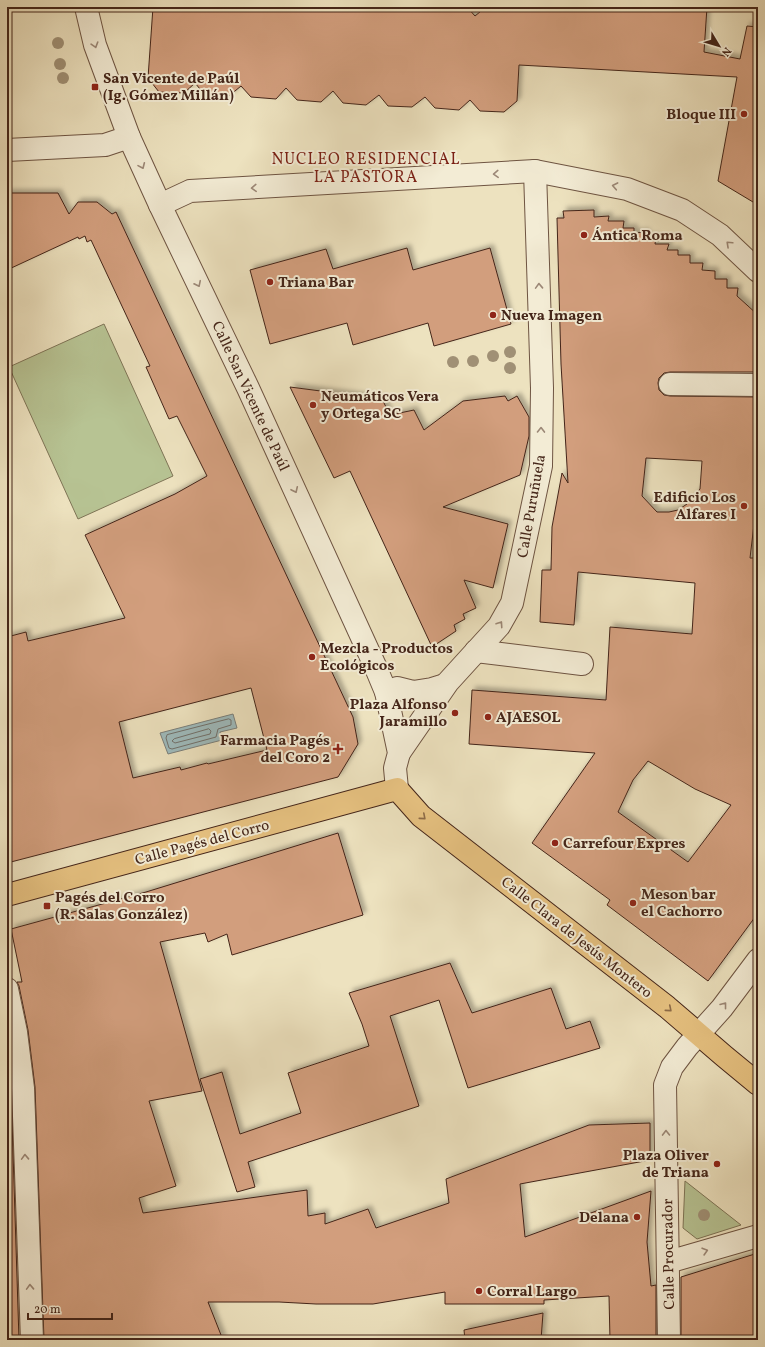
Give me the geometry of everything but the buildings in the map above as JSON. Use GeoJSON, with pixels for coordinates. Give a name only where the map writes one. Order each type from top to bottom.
{"type":"FeatureCollection","features":[{"type":"Feature","properties":{"kind":"main road","name":"Calle Pagés del Corro"},"geometry":{"type":"LineString","coordinates":[[7,895],[397,789]]}},
{"type":"Feature","properties":{"kind":"main road","name":"Calle Clara de Jesús Montero"},"geometry":{"type":"LineString","coordinates":[[397,789],[421,816],[667,1007],[758,1084]]}},
{"type":"Feature","properties":{"kind":"street","name":"Calle San Vicente de Paúl"},"geometry":{"type":"LineString","coordinates":[[86,7],[95,45],[129,137],[248,388],[386,692],[399,753],[395,768],[397,789]]}},
{"type":"Feature","properties":{"kind":"street"},"geometry":{"type":"LineString","coordinates":[[7,150],[105,145],[129,137]]}},
{"type":"Feature","properties":{"kind":"street"},"geometry":{"type":"LineString","coordinates":[[160,205],[190,191],[535,172],[627,189],[682,210],[720,235],[758,271]]}},
{"type":"Feature","properties":{"kind":"street","name":"Calle Puruñuela"},"geometry":{"type":"LineString","coordinates":[[399,753],[445,685],[499,626],[512,603],[541,466],[542,388],[535,172]]}},
{"type":"Feature","properties":{"kind":"street"},"geometry":{"type":"LineString","coordinates":[[670,384],[758,385]]}},
{"type":"Feature","properties":{"kind":"street"},"geometry":{"type":"LineString","coordinates":[[476,651],[582,664]]}},
{"type":"Feature","properties":{"kind":"street"},"geometry":{"type":"LineString","coordinates":[[386,692],[397,688],[412,692],[432,689],[445,685]]}},
{"type":"Feature","properties":{"kind":"street","name":"Calle Procurador"},"geometry":{"type":"LineString","coordinates":[[669,1340],[665,1085],[672,1067],[722,1008],[758,960]]}},
{"type":"Feature","properties":{"kind":"street"},"geometry":{"type":"LineString","coordinates":[[7,989],[16,1032],[23,1088],[32,1340]]}},
{"type":"Feature","properties":{"kind":"street"},"geometry":{"type":"LineString","coordinates":[[668,1262],[758,1236]]}},
{"type":"Feature","properties":{"kind":"green space"},"geometry":{"type":"Polygon","coordinates":[[[104,324],[173,476],[78,519],[9,367],[104,324]]]}},
{"type":"Feature","properties":{"kind":"green space"},"geometry":{"type":"Polygon","coordinates":[[[685,1181],[741,1225],[697,1239],[683,1228],[685,1181]]]}},
{"type":"Feature","properties":{"kind":"water"},"geometry":{"type":"Polygon","coordinates":[[[233,714],[237,728],[220,732],[222,740],[168,754],[160,733],[233,714]]]}},
{"type":"Feature","properties":{"kind":"place","name":"San Vicente de Paúl (Ig. Gómez Millán)"},"geometry":{"type":"Point","coordinates":[95,87]}},
{"type":"Feature","properties":{"kind":"place","name":"Bloque III"},"geometry":{"type":"Point","coordinates":[744,114]}},
{"type":"Feature","properties":{"kind":"place","name":"Ántica Roma"},"geometry":{"type":"Point","coordinates":[584,235]}},
{"type":"Feature","properties":{"kind":"place","name":"Triana Bar"},"geometry":{"type":"Point","coordinates":[270,282]}},
{"type":"Feature","properties":{"kind":"place","name":"Nueva Imagen"},"geometry":{"type":"Point","coordinates":[493,315]}},
{"type":"Feature","properties":{"kind":"place","name":"Neumáticos Vera y Ortega SC"},"geometry":{"type":"Point","coordinates":[313,405]}},
{"type":"Feature","properties":{"kind":"place","name":"Edificio Los Alfares I"},"geometry":{"type":"Point","coordinates":[744,506]}},
{"type":"Feature","properties":{"kind":"place","name":"Mezcla - Productos Ecológicos"},"geometry":{"type":"Point","coordinates":[312,657]}},
{"type":"Feature","properties":{"kind":"place","name":"Plaza Alfonso Jaramillo"},"geometry":{"type":"Point","coordinates":[455,713]}},
{"type":"Feature","properties":{"kind":"place","name":"AJAESOL"},"geometry":{"type":"Point","coordinates":[488,717]}},
{"type":"Feature","properties":{"kind":"place","name":"Farmacia Pagés del Coro 2"},"geometry":{"type":"Point","coordinates":[338,749]}},
{"type":"Feature","properties":{"kind":"place","name":"Carrefour Expres"},"geometry":{"type":"Point","coordinates":[555,843]}},
{"type":"Feature","properties":{"kind":"place","name":"Meson bar el Cachorro"},"geometry":{"type":"Point","coordinates":[633,903]}},
{"type":"Feature","properties":{"kind":"place","name":"Pagés del Corro (R. Salas González)"},"geometry":{"type":"Point","coordinates":[47,906]}},
{"type":"Feature","properties":{"kind":"place","name":"Plaza Oliver de Triana"},"geometry":{"type":"Point","coordinates":[717,1164]}},
{"type":"Feature","properties":{"kind":"place","name":"Delana"},"geometry":{"type":"Point","coordinates":[637,1217]}},
{"type":"Feature","properties":{"kind":"place","name":"Corral Largo"},"geometry":{"type":"Point","coordinates":[479,1291]}},
{"type":"Feature","properties":{"kind":"district","name":"NUCLEO RESIDENCIAL LA PASTORA"},"geometry":{"type":"Point","coordinates":[366,167]}}]}
